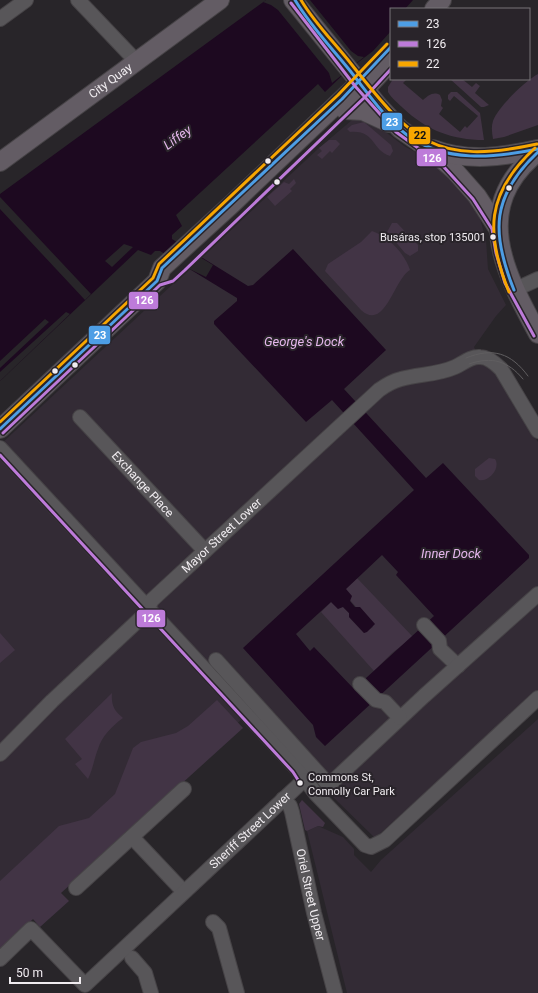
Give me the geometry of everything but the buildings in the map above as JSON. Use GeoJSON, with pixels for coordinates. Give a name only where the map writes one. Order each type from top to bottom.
{"type":"FeatureCollection","features":[{"type":"Feature","properties":{"kind":"main road","name":"City Quay"},"geometry":{"type":"LineString","coordinates":[[0,162],[220,0]]}},
{"type":"Feature","properties":{"kind":"main road"},"geometry":{"type":"LineString","coordinates":[[435,8],[442,0]]}},
{"type":"Feature","properties":{"kind":"main road"},"geometry":{"type":"LineString","coordinates":[[293,2],[400,129]]}},
{"type":"Feature","properties":{"kind":"main road"},"geometry":{"type":"LineString","coordinates":[[192,249],[232,204],[358,81],[390,63]]}},
{"type":"Feature","properties":{"kind":"main road"},"geometry":{"type":"LineString","coordinates":[[0,429],[157,281],[170,277],[177,263],[344,110],[358,81]]}},
{"type":"Feature","properties":{"kind":"main road"},"geometry":{"type":"LineString","coordinates":[[344,110],[355,110],[371,114],[400,129],[446,162],[477,196],[497,227]]}},
{"type":"Feature","properties":{"kind":"main road"},"geometry":{"type":"LineString","coordinates":[[425,146],[451,154],[478,158],[503,157],[538,151]]}},
{"type":"Feature","properties":{"kind":"main road"},"geometry":{"type":"LineString","coordinates":[[538,151],[524,165],[510,184],[501,205],[497,227],[504,263],[514,290],[538,334]]}},
{"type":"Feature","properties":{"kind":"street"},"geometry":{"type":"LineString","coordinates":[[0,18],[26,0]]}},
{"type":"Feature","properties":{"kind":"street"},"geometry":{"type":"LineString","coordinates":[[78,0],[137,62]]}},
{"type":"Feature","properties":{"kind":"street"},"geometry":{"type":"LineString","coordinates":[[514,290],[538,279]]}},
{"type":"Feature","properties":{"kind":"street","name":"Mayor Street Lower"},"geometry":{"type":"LineString","coordinates":[[0,754],[52,701],[141,617],[152,600],[364,403],[391,382],[445,371],[470,359],[484,357],[495,363],[501,369],[538,431]]}},
{"type":"Feature","properties":{"kind":"street","name":"Exchange Place"},"geometry":{"type":"LineString","coordinates":[[80,417],[205,551]]}},
{"type":"Feature","properties":{"kind":"street"},"geometry":{"type":"LineString","coordinates":[[0,448],[292,764],[304,780],[360,841],[371,847],[378,844],[538,698]]}},
{"type":"Feature","properties":{"kind":"street"},"geometry":{"type":"LineString","coordinates":[[216,660],[329,785],[400,718],[538,594]]}},
{"type":"Feature","properties":{"kind":"street"},"geometry":{"type":"LineString","coordinates":[[424,625],[440,641],[440,649],[458,666]]}},
{"type":"Feature","properties":{"kind":"street"},"geometry":{"type":"LineString","coordinates":[[360,684],[376,700],[385,702],[400,718]]}},
{"type":"Feature","properties":{"kind":"street","name":"Sheriff Street Lower"},"geometry":{"type":"LineString","coordinates":[[0,959],[31,929],[85,985],[304,780]]}},
{"type":"Feature","properties":{"kind":"street"},"geometry":{"type":"LineString","coordinates":[[76,888],[184,789]]}},
{"type":"Feature","properties":{"kind":"street","name":"Oriel Street Upper"},"geometry":{"type":"LineString","coordinates":[[283,799],[290,806],[292,812],[314,913],[335,993]]}},
{"type":"Feature","properties":{"kind":"street"},"geometry":{"type":"LineString","coordinates":[[132,837],[184,892]]}},
{"type":"Feature","properties":{"kind":"street"},"geometry":{"type":"LineString","coordinates":[[213,922],[219,928],[237,993]]}},
{"type":"Feature","properties":{"kind":"street"},"geometry":{"type":"LineString","coordinates":[[132,958],[145,973],[151,993]]}},
{"type":"Feature","properties":{"kind":"shaded area"},"geometry":{"type":"Polygon","coordinates":[[[538,74],[538,125],[504,137],[493,139],[492,123],[496,115],[519,88],[538,74]]]}},
{"type":"Feature","properties":{"kind":"shaded area"},"geometry":{"type":"Polygon","coordinates":[[[392,80],[406,80],[403,83],[423,100],[433,94],[440,95],[442,100],[441,106],[443,108],[439,114],[460,132],[465,126],[467,128],[478,116],[454,96],[450,101],[448,99],[448,95],[451,92],[457,92],[480,113],[484,140],[472,140],[450,136],[430,128],[412,116],[393,99],[388,92],[388,87],[392,80]]]}},
{"type":"Feature","properties":{"kind":"shaded area"},"geometry":{"type":"Polygon","coordinates":[[[451,80],[463,80],[472,87],[476,83],[480,86],[475,93],[489,105],[481,107],[451,80]]]}},
{"type":"Feature","properties":{"kind":"shaded area"},"geometry":{"type":"Polygon","coordinates":[[[363,118],[379,127],[404,146],[433,162],[460,183],[477,208],[486,240],[488,269],[506,305],[496,316],[474,347],[482,365],[497,374],[538,442],[538,692],[375,838],[253,719],[242,719],[0,942],[0,445],[319,148],[352,120],[363,118]]]}},
{"type":"Feature","properties":{"kind":"shaded area"},"geometry":{"type":"Polygon","coordinates":[[[364,122],[391,145],[393,151],[390,156],[379,149],[365,134],[350,132],[347,129],[352,125],[364,122]]]}},
{"type":"Feature","properties":{"kind":"shaded area"},"geometry":{"type":"Polygon","coordinates":[[[329,140],[336,140],[340,144],[332,153],[330,151],[322,159],[317,155],[322,151],[319,148],[329,140]]]}},
{"type":"Feature","properties":{"kind":"shaded area"},"geometry":{"type":"Polygon","coordinates":[[[294,179],[296,183],[290,189],[292,191],[275,206],[267,197],[284,182],[289,184],[294,179]]]}},
{"type":"Feature","properties":{"kind":"shaded area"},"geometry":{"type":"Polygon","coordinates":[[[392,223],[397,223],[418,245],[418,251],[410,256],[405,253],[387,232],[392,223]]]}},
{"type":"Feature","properties":{"kind":"shaded area"},"geometry":{"type":"Polygon","coordinates":[[[372,231],[378,233],[395,246],[408,264],[410,270],[404,275],[383,309],[377,314],[369,315],[361,310],[325,271],[328,264],[361,242],[372,231]]]}},
{"type":"Feature","properties":{"kind":"shaded area"},"geometry":{"type":"Polygon","coordinates":[[[489,458],[495,459],[495,470],[487,479],[479,480],[475,476],[475,469],[489,458]]]}},
{"type":"Feature","properties":{"kind":"shaded area"},"geometry":{"type":"Polygon","coordinates":[[[357,578],[413,637],[392,653],[374,671],[321,612],[331,602],[343,607],[349,613],[349,617],[364,633],[373,627],[350,600],[345,589],[357,578]]]}},
{"type":"Feature","properties":{"kind":"shaded area"},"geometry":{"type":"Polygon","coordinates":[[[0,633],[15,650],[0,663],[0,633]]]}},
{"type":"Feature","properties":{"kind":"shaded area"},"geometry":{"type":"Polygon","coordinates":[[[112,693],[114,707],[117,713],[123,718],[111,728],[102,740],[88,779],[75,764],[82,759],[65,739],[112,693]]]}},
{"type":"Feature","properties":{"kind":"shaded area"},"geometry":{"type":"Polygon","coordinates":[[[217,700],[243,728],[61,893],[69,901],[40,927],[33,919],[0,951],[0,881],[59,826],[89,818],[115,794],[133,748],[141,742],[176,733],[188,726],[217,700]]]}},
{"type":"Feature","properties":{"kind":"shaded area"},"geometry":{"type":"Polygon","coordinates":[[[538,719],[538,993],[347,993],[307,831],[318,826],[343,837],[354,849],[354,855],[371,872],[381,860],[538,719]]]}},
{"type":"Feature","properties":{"kind":"shaded area"},"geometry":{"type":"Polygon","coordinates":[[[302,800],[325,823],[323,827],[318,826],[307,831],[305,830],[299,804],[302,800]]]}},
{"type":"Feature","properties":{"kind":"water"},"geometry":{"type":"Polygon","coordinates":[[[266,0],[413,0],[406,8],[390,8],[390,32],[373,51],[348,70],[325,92],[318,84],[176,215],[182,226],[172,235],[172,239],[248,286],[253,285],[293,249],[386,350],[344,389],[426,478],[443,463],[529,555],[529,558],[325,746],[316,737],[313,725],[243,648],[414,490],[332,400],[306,422],[214,324],[214,321],[237,301],[237,298],[160,251],[155,251],[151,255],[138,250],[0,381],[0,194],[266,0]],[[382,555],[346,589],[352,596],[350,601],[355,607],[360,607],[375,624],[367,632],[364,633],[349,617],[349,613],[343,607],[338,609],[331,602],[296,634],[310,651],[314,647],[354,689],[434,616],[396,575],[398,572],[382,555]]]}},
{"type":"Feature","properties":{"kind":"pier"},"geometry":{"type":"Polygon","coordinates":[[[266,0],[310,0],[351,51],[358,56],[364,57],[332,83],[329,73],[278,10],[263,2],[266,0]]]}},
{"type":"Feature","properties":{"kind":"pier"},"geometry":{"type":"Polygon","coordinates":[[[0,197],[91,294],[85,300],[0,209],[0,197]]]}},
{"type":"Feature","properties":{"kind":"pier"},"geometry":{"type":"Polygon","coordinates":[[[124,244],[133,247],[112,267],[105,261],[124,244]]]}},
{"type":"Feature","properties":{"kind":"pier"},"geometry":{"type":"Polygon","coordinates":[[[192,249],[200,254],[200,257],[213,265],[206,277],[177,263],[192,249]]]}},
{"type":"Feature","properties":{"kind":"pier"},"geometry":{"type":"Polygon","coordinates":[[[66,312],[70,314],[0,381],[0,372],[66,312]]]}},
{"type":"Feature","properties":{"kind":"pier"},"geometry":{"type":"Polygon","coordinates":[[[45,319],[49,322],[0,368],[0,361],[45,319]]]}},
{"type":"Feature","properties":{"kind":"tram line"},"geometry":{"type":"LineString","coordinates":[[466,358],[485,353],[501,354],[515,362],[528,376]]}},
{"type":"Feature","properties":{"kind":"tram line"},"geometry":{"type":"LineString","coordinates":[[469,364],[492,360],[505,364],[523,379]]}},
{"type":"Feature","properties":{"kind":"transit line","name":"23"},"geometry":{"type":"LineString","coordinates":[[295,0],[313,26],[375,103],[390,120],[407,135],[422,144],[437,150],[470,156],[504,155],[538,149]]}},
{"type":"Feature","properties":{"kind":"transit line","name":"22"},"geometry":{"type":"LineString","coordinates":[[301,0],[319,25],[392,112],[410,129],[429,141],[449,149],[474,152],[502,150],[537,144]]}},
{"type":"Feature","properties":{"kind":"transit line","name":"126"},"geometry":{"type":"LineString","coordinates":[[291,3],[355,86],[396,132],[443,166],[473,199],[492,229],[496,253],[505,283],[534,336]]}},
{"type":"Feature","properties":{"kind":"transit line","name":"22"},"geometry":{"type":"LineString","coordinates":[[0,422],[153,278],[159,264],[338,95],[387,44]]}},
{"type":"Feature","properties":{"kind":"transit line","name":"23"},"geometry":{"type":"LineString","coordinates":[[0,429],[157,281],[162,268],[342,99],[390,48]]}},
{"type":"Feature","properties":{"kind":"transit line","name":"126"},"geometry":{"type":"LineString","coordinates":[[3,433],[160,285],[173,281],[185,270],[368,94],[390,70]]}},
{"type":"Feature","properties":{"kind":"transit line","name":"22"},"geometry":{"type":"LineString","coordinates":[[509,292],[501,271],[496,251],[494,232],[495,215],[499,198],[507,181],[519,165],[535,148]]}},
{"type":"Feature","properties":{"kind":"transit line","name":"23"},"geometry":{"type":"LineString","coordinates":[[514,290],[506,270],[501,251],[499,233],[500,216],[504,200],[511,184],[538,152]]}},
{"type":"Feature","properties":{"kind":"transit line","name":"126"},"geometry":{"type":"LineString","coordinates":[[0,455],[293,772],[300,783]]}},
{"type":"Feature","properties":{"kind":"place","name":"Busáras, stop 135001"},"geometry":{"type":"Point","coordinates":[493,237]}},
{"type":"Feature","properties":{"kind":"place","name":"Commons St, Connolly Car Park"},"geometry":{"type":"Point","coordinates":[300,783]}},
{"type":"Feature","properties":{"kind":"water label","name":"Liffey"},"geometry":{"type":"Point","coordinates":[177,137]}},
{"type":"Feature","properties":{"kind":"water label","name":"George's Dock"},"geometry":{"type":"Point","coordinates":[304,341]}},
{"type":"Feature","properties":{"kind":"water label","name":"Inner Dock"},"geometry":{"type":"Point","coordinates":[451,553]}}]}
